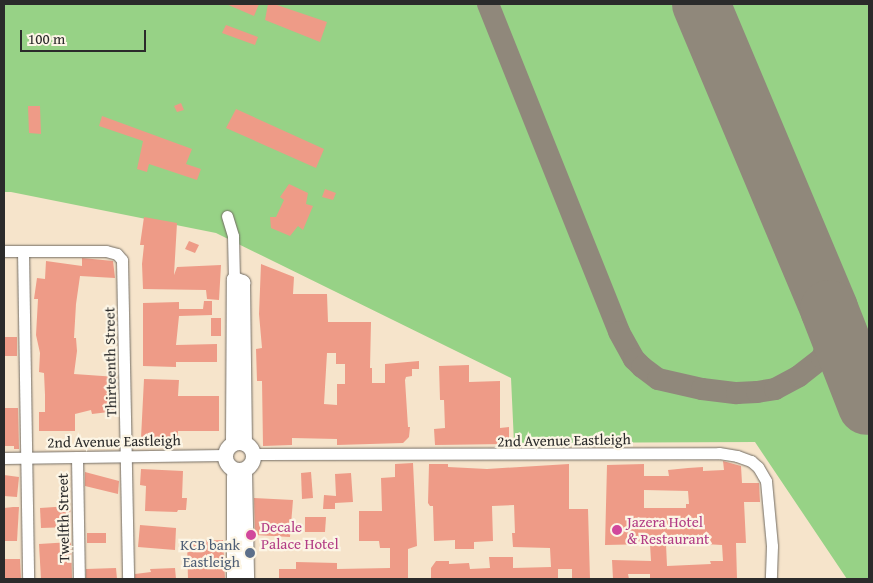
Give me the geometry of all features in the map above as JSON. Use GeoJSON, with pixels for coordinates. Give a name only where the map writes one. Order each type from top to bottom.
{"type":"FeatureCollection","features":[{"type":"Feature","properties":{"kind":"main road"},"geometry":{"type":"LineString","coordinates":[[234,279],[242,282],[239,449],[227,464],[239,470]]}},
{"type":"Feature","properties":{"kind":"main road"},"geometry":{"type":"LineString","coordinates":[[239,449],[251,464],[239,470]]}},
{"type":"Feature","properties":{"kind":"main road"},"geometry":{"type":"LineString","coordinates":[[234,579],[239,470]]}},
{"type":"Feature","properties":{"kind":"main road"},"geometry":{"type":"LineString","coordinates":[[239,470],[246,579]]}},
{"type":"Feature","properties":{"kind":"street"},"geometry":{"type":"LineString","coordinates":[[226,216],[233,236],[234,279]]}},
{"type":"Feature","properties":{"kind":"street"},"geometry":{"type":"LineString","coordinates":[[4,251],[23,251],[28,458],[28,579]]}},
{"type":"Feature","properties":{"kind":"street","name":"Thirteenth Street"},"geometry":{"type":"LineString","coordinates":[[23,251],[106,251],[117,254],[123,264],[128,579]]}},
{"type":"Feature","properties":{"kind":"street","name":"2nd Avenue Eastleigh"},"geometry":{"type":"LineString","coordinates":[[4,458],[126,456],[239,449],[719,454],[737,456],[751,461],[758,467],[766,481],[772,546],[771,579]]}},
{"type":"Feature","properties":{"kind":"street","name":"Twelfth Street"},"geometry":{"type":"LineString","coordinates":[[77,457],[79,579]]}},
{"type":"Feature","properties":{"kind":"green space"},"geometry":{"type":"Polygon","coordinates":[[[4,4],[869,4],[869,579],[847,579],[755,442],[514,443],[511,378],[216,233],[4,192],[4,4]]]}},
{"type":"Feature","properties":{"kind":"building"},"geometry":{"type":"Polygon","coordinates":[[[226,4],[259,4],[254,16],[226,4]]]}},
{"type":"Feature","properties":{"kind":"building"},"geometry":{"type":"Polygon","coordinates":[[[268,4],[274,4],[327,22],[320,42],[265,20],[268,4]]]}},
{"type":"Feature","properties":{"kind":"building"},"geometry":{"type":"Polygon","coordinates":[[[226,25],[258,37],[255,45],[222,33],[226,25]]]}},
{"type":"Feature","properties":{"kind":"building"},"geometry":{"type":"Polygon","coordinates":[[[181,103],[184,110],[177,112],[174,106],[181,103]]]}},
{"type":"Feature","properties":{"kind":"building"},"geometry":{"type":"Polygon","coordinates":[[[28,106],[40,106],[41,134],[29,133],[28,106]]]}},
{"type":"Feature","properties":{"kind":"building"},"geometry":{"type":"Polygon","coordinates":[[[236,109],[324,149],[316,168],[226,128],[236,109]]]}},
{"type":"Feature","properties":{"kind":"building"},"geometry":{"type":"Polygon","coordinates":[[[102,116],[192,149],[186,164],[201,169],[197,180],[149,164],[147,172],[137,169],[143,141],[99,126],[102,116]]]}},
{"type":"Feature","properties":{"kind":"building"},"geometry":{"type":"Polygon","coordinates":[[[289,184],[308,193],[306,204],[313,206],[303,230],[298,226],[290,236],[271,228],[270,217],[276,217],[284,200],[280,197],[289,184]]]}},
{"type":"Feature","properties":{"kind":"building"},"geometry":{"type":"Polygon","coordinates":[[[325,189],[336,193],[333,200],[322,197],[325,189]]]}},
{"type":"Feature","properties":{"kind":"building"},"geometry":{"type":"Polygon","coordinates":[[[144,217],[177,223],[174,275],[177,267],[221,265],[219,300],[207,299],[206,290],[143,289],[142,264],[144,245],[140,245],[144,217]]]}},
{"type":"Feature","properties":{"kind":"building"},"geometry":{"type":"Polygon","coordinates":[[[189,241],[199,245],[195,253],[185,249],[189,241]]]}},
{"type":"Feature","properties":{"kind":"building"},"geometry":{"type":"Polygon","coordinates":[[[82,258],[113,261],[115,278],[80,276],[76,304],[74,338],[76,338],[77,351],[74,374],[117,377],[117,411],[92,414],[91,410],[75,414],[75,431],[39,431],[39,412],[45,412],[45,395],[44,373],[39,372],[40,353],[36,335],[38,299],[34,299],[37,278],[45,279],[46,261],[82,266],[82,258]]]}},
{"type":"Feature","properties":{"kind":"building"},"geometry":{"type":"Polygon","coordinates":[[[261,264],[294,277],[293,294],[327,294],[328,322],[371,322],[370,368],[372,368],[372,383],[385,383],[385,364],[419,361],[419,369],[412,369],[412,376],[406,377],[405,380],[408,427],[410,427],[409,437],[403,443],[337,445],[337,439],[292,438],[292,445],[263,446],[262,381],[257,381],[256,349],[262,348],[259,314],[261,264]],[[327,353],[324,404],[337,405],[337,384],[345,384],[345,364],[336,364],[336,353],[327,353]]]}},
{"type":"Feature","properties":{"kind":"building"},"geometry":{"type":"Polygon","coordinates":[[[204,301],[212,301],[212,315],[179,316],[176,345],[217,344],[217,362],[176,362],[176,367],[143,366],[143,303],[179,302],[179,309],[203,309],[204,301]]]}},
{"type":"Feature","properties":{"kind":"building"},"geometry":{"type":"Polygon","coordinates":[[[211,318],[221,318],[221,336],[211,336],[211,318]]]}},
{"type":"Feature","properties":{"kind":"building"},"geometry":{"type":"Polygon","coordinates":[[[4,337],[17,337],[17,356],[4,356],[4,337]]]}},
{"type":"Feature","properties":{"kind":"building"},"geometry":{"type":"Polygon","coordinates":[[[469,365],[469,382],[500,381],[500,428],[509,427],[509,440],[505,444],[435,445],[434,429],[445,428],[444,400],[440,400],[439,366],[469,365]]]}},
{"type":"Feature","properties":{"kind":"building"},"geometry":{"type":"Polygon","coordinates":[[[144,379],[179,380],[178,396],[219,396],[219,431],[178,431],[178,441],[141,438],[144,379]]]}},
{"type":"Feature","properties":{"kind":"building"},"geometry":{"type":"Polygon","coordinates":[[[4,408],[18,408],[19,449],[14,449],[14,446],[4,446],[4,408]]]}},
{"type":"Feature","properties":{"kind":"building"},"geometry":{"type":"Polygon","coordinates":[[[723,461],[741,466],[742,483],[759,483],[760,502],[744,502],[746,543],[736,543],[737,579],[650,579],[650,574],[628,574],[629,579],[613,579],[612,560],[651,561],[650,544],[605,545],[607,465],[644,464],[644,476],[669,476],[668,470],[688,468],[703,467],[703,471],[724,470],[723,461]],[[644,490],[644,508],[686,508],[686,504],[689,504],[688,491],[644,490]],[[666,544],[667,566],[711,564],[710,561],[723,561],[722,545],[666,544]]]}},
{"type":"Feature","properties":{"kind":"building"},"geometry":{"type":"Polygon","coordinates":[[[413,463],[417,546],[408,549],[408,579],[279,579],[279,569],[296,569],[296,562],[337,563],[337,569],[390,568],[390,548],[380,548],[379,541],[359,541],[359,511],[382,511],[381,478],[395,477],[395,464],[413,463]]]}},
{"type":"Feature","properties":{"kind":"building"},"geometry":{"type":"Polygon","coordinates":[[[429,464],[448,464],[448,467],[487,469],[569,464],[569,509],[588,509],[590,579],[572,579],[572,569],[558,569],[558,579],[431,579],[431,568],[436,561],[449,561],[449,564],[469,563],[470,569],[490,568],[489,557],[513,557],[513,568],[551,567],[550,548],[513,547],[512,533],[515,533],[514,505],[492,506],[493,541],[474,542],[474,549],[455,549],[455,540],[434,541],[433,506],[430,506],[428,503],[429,464]]]}},
{"type":"Feature","properties":{"kind":"building"},"geometry":{"type":"Polygon","coordinates":[[[141,469],[183,471],[182,498],[187,498],[186,510],[178,510],[177,512],[145,511],[146,486],[140,485],[141,469]]]}},
{"type":"Feature","properties":{"kind":"building"},"geometry":{"type":"Polygon","coordinates":[[[85,472],[119,481],[118,494],[85,486],[85,472]]]}},
{"type":"Feature","properties":{"kind":"building"},"geometry":{"type":"Polygon","coordinates":[[[311,472],[313,498],[302,499],[301,473],[311,472]]]}},
{"type":"Feature","properties":{"kind":"building"},"geometry":{"type":"Polygon","coordinates":[[[351,473],[353,502],[335,503],[335,509],[323,509],[324,495],[336,496],[335,474],[351,473]]]}},
{"type":"Feature","properties":{"kind":"building"},"geometry":{"type":"Polygon","coordinates":[[[4,475],[19,477],[17,497],[4,496],[4,475]]]}},
{"type":"Feature","properties":{"kind":"building"},"geometry":{"type":"Polygon","coordinates":[[[254,498],[293,500],[290,537],[255,535],[254,498]]]}},
{"type":"Feature","properties":{"kind":"building"},"geometry":{"type":"Polygon","coordinates":[[[70,506],[71,527],[41,528],[40,508],[70,506]]]}},
{"type":"Feature","properties":{"kind":"building"},"geometry":{"type":"Polygon","coordinates":[[[19,507],[17,541],[5,541],[4,508],[19,507]]]}},
{"type":"Feature","properties":{"kind":"building"},"geometry":{"type":"Polygon","coordinates":[[[305,517],[326,517],[325,532],[305,532],[305,517]]]}},
{"type":"Feature","properties":{"kind":"building"},"geometry":{"type":"Polygon","coordinates":[[[140,525],[176,528],[175,550],[138,547],[140,525]]]}},
{"type":"Feature","properties":{"kind":"building"},"geometry":{"type":"Polygon","coordinates":[[[87,533],[106,533],[106,543],[87,543],[87,533]]]}},
{"type":"Feature","properties":{"kind":"building"},"geometry":{"type":"Polygon","coordinates":[[[223,540],[225,579],[188,579],[187,541],[223,540]]]}},
{"type":"Feature","properties":{"kind":"building"},"geometry":{"type":"Polygon","coordinates":[[[71,542],[72,579],[41,579],[39,544],[71,542]]]}},
{"type":"Feature","properties":{"kind":"building"},"geometry":{"type":"Polygon","coordinates":[[[4,559],[20,559],[21,579],[4,579],[4,559]]]}},
{"type":"Feature","properties":{"kind":"building"},"geometry":{"type":"Polygon","coordinates":[[[116,568],[117,579],[86,579],[86,569],[116,568]]]}},
{"type":"Feature","properties":{"kind":"building"},"geometry":{"type":"Polygon","coordinates":[[[175,568],[176,579],[135,579],[135,574],[151,572],[150,569],[175,568]]]}},
{"type":"Feature","properties":{"kind":"taxiway"},"geometry":{"type":"LineString","coordinates":[[488,4],[619,332],[634,359],[642,367],[658,379],[702,389],[737,393],[775,389],[799,376],[822,358],[831,333],[829,309]]}},
{"type":"Feature","properties":{"kind":"runway"},"geometry":{"type":"LineString","coordinates":[[701,4],[829,309],[867,406]]}},
{"type":"Feature","properties":{"kind":"place","name":"Jazera Hotel & Restaurant"},"geometry":{"type":"Point","coordinates":[617,530]}},
{"type":"Feature","properties":{"kind":"place","name":"Decale Palace Hotel"},"geometry":{"type":"Point","coordinates":[251,535]}},
{"type":"Feature","properties":{"kind":"place","name":"KCB bank Eastleigh"},"geometry":{"type":"Point","coordinates":[250,553]}}]}
